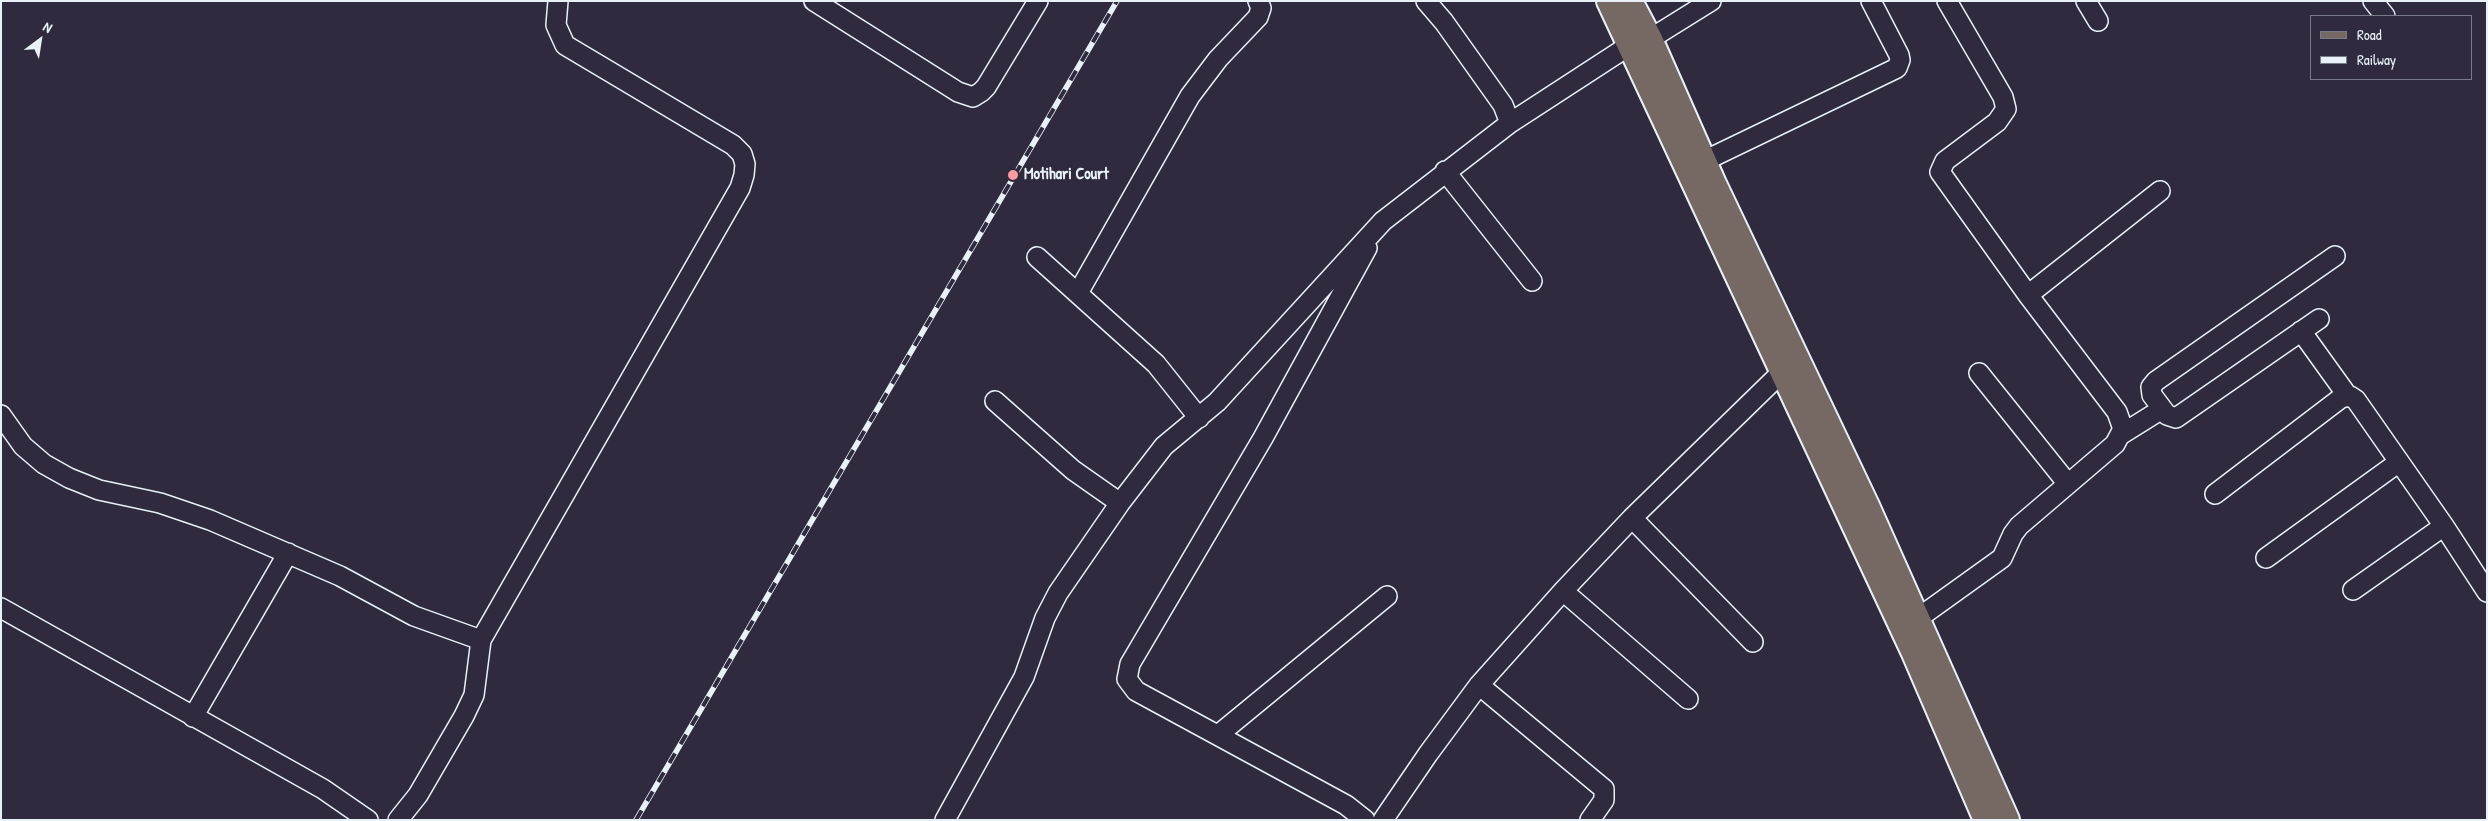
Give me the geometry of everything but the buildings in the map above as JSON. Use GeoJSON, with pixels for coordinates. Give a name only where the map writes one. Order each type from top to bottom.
{"type":"FeatureCollection","features":[{"type":"Feature","properties":{"kind":"main road"},"geometry":{"type":"LineString","coordinates":[[1609,1],[1640,42],[1704,161],[1867,506],[2006,820]]}},
{"type":"Feature","properties":{"kind":"main road"},"geometry":{"type":"LineString","coordinates":[[1630,1],[1640,42],[1783,371],[1914,653],[1986,820]]}},
{"type":"Feature","properties":{"kind":"street"},"geometry":{"type":"LineString","coordinates":[[398,820],[418,795],[474,695],[481,640],[740,188],[744,175],[745,164],[742,154],[733,145],[565,44],[556,25],[558,1]]}},
{"type":"Feature","properties":{"kind":"street"},"geometry":{"type":"LineString","coordinates":[[814,1],[958,92],[973,96],[986,87],[1038,1]]}},
{"type":"Feature","properties":{"kind":"street"},"geometry":{"type":"LineString","coordinates":[[1078,293],[1190,96],[1218,59],[1258,16],[1261,8],[1258,1]]}},
{"type":"Feature","properties":{"kind":"street"},"geometry":{"type":"LineString","coordinates":[[1426,1],[1444,22],[1503,105],[1510,123]]}},
{"type":"Feature","properties":{"kind":"street"},"geometry":{"type":"LineString","coordinates":[[945,820],[1024,677],[1050,606],[1120,504],[1164,446],[1217,402],[1383,221],[1510,123],[1640,42],[1711,1]]}},
{"type":"Feature","properties":{"kind":"street"},"geometry":{"type":"LineString","coordinates":[[1704,161],[1894,71],[1899,65],[1899,55],[1871,1]]}},
{"type":"Feature","properties":{"kind":"street"},"geometry":{"type":"LineString","coordinates":[[1947,1],[2003,97],[2006,109],[1997,122],[1945,161],[1940,172],[2028,294],[2117,412],[2122,422],[2122,434]]}},
{"type":"Feature","properties":{"kind":"street"},"geometry":{"type":"LineString","coordinates":[[2086,1],[2098,21]]}},
{"type":"Feature","properties":{"kind":"street"},"geometry":{"type":"LineString","coordinates":[[2373,1],[2384,15]]}},
{"type":"Feature","properties":{"kind":"street"},"geometry":{"type":"LineString","coordinates":[[1445,172],[1532,281]]}},
{"type":"Feature","properties":{"kind":"street"},"geometry":{"type":"LineString","coordinates":[[2028,294],[2160,191]]}},
{"type":"Feature","properties":{"kind":"street"},"geometry":{"type":"LineString","coordinates":[[1366,820],[1346,804],[1136,691],[1130,685],[1127,672],[1263,438],[1383,221]]}},
{"type":"Feature","properties":{"kind":"street"},"geometry":{"type":"LineString","coordinates":[[2319,319],[2182,415],[2172,418],[2162,409],[2151,391],[2156,380],[2335,256]]}},
{"type":"Feature","properties":{"kind":"street"},"geometry":{"type":"LineString","coordinates":[[1037,257],[1156,364],[1199,418]]}},
{"type":"Feature","properties":{"kind":"street"},"geometry":{"type":"LineString","coordinates":[[2301,331],[2348,395],[2356,400],[2444,526],[2487,592]]}},
{"type":"Feature","properties":{"kind":"street"},"geometry":{"type":"LineString","coordinates":[[1383,820],[1478,685],[1563,590],[1632,518],[1783,371]]}},
{"type":"Feature","properties":{"kind":"street"},"geometry":{"type":"LineString","coordinates":[[1979,373],[2068,484]]}},
{"type":"Feature","properties":{"kind":"street"},"geometry":{"type":"LineString","coordinates":[[2215,494],[2341,398],[2348,395]]}},
{"type":"Feature","properties":{"kind":"street"},"geometry":{"type":"LineString","coordinates":[[995,401],[1073,470],[1120,504]]}},
{"type":"Feature","properties":{"kind":"street"},"geometry":{"type":"LineString","coordinates":[[1917,620],[2002,558],[2015,530],[2115,444],[2122,434],[2162,409]]}},
{"type":"Feature","properties":{"kind":"street"},"geometry":{"type":"LineString","coordinates":[[1,415],[23,446],[44,464],[69,478],[99,490],[160,503],[210,520],[340,576],[414,616],[481,640]]}},
{"type":"Feature","properties":{"kind":"street"},"geometry":{"type":"LineString","coordinates":[[2266,558],[2399,462]]}},
{"type":"Feature","properties":{"kind":"street"},"geometry":{"type":"LineString","coordinates":[[1632,518],[1753,642]]}},
{"type":"Feature","properties":{"kind":"street"},"geometry":{"type":"LineString","coordinates":[[2353,590],[2444,526]]}},
{"type":"Feature","properties":{"kind":"street"},"geometry":{"type":"LineString","coordinates":[[192,717],[288,553]]}},
{"type":"Feature","properties":{"kind":"street"},"geometry":{"type":"LineString","coordinates":[[1563,590],[1688,699]]}},
{"type":"Feature","properties":{"kind":"street"},"geometry":{"type":"LineString","coordinates":[[1218,735],[1387,596]]}},
{"type":"Feature","properties":{"kind":"street"},"geometry":{"type":"LineString","coordinates":[[1,608],[323,789],[368,820]]}},
{"type":"Feature","properties":{"kind":"street"},"geometry":{"type":"LineString","coordinates":[[1478,685],[1604,789],[1604,800],[1590,820]]}},
{"type":"Feature","properties":{"kind":"railway"},"geometry":{"type":"LineString","coordinates":[[636,820],[1117,1]]}},
{"type":"Feature","properties":{"kind":"place","name":"Motihari Court"},"geometry":{"type":"Point","coordinates":[1013,175]}}]}
